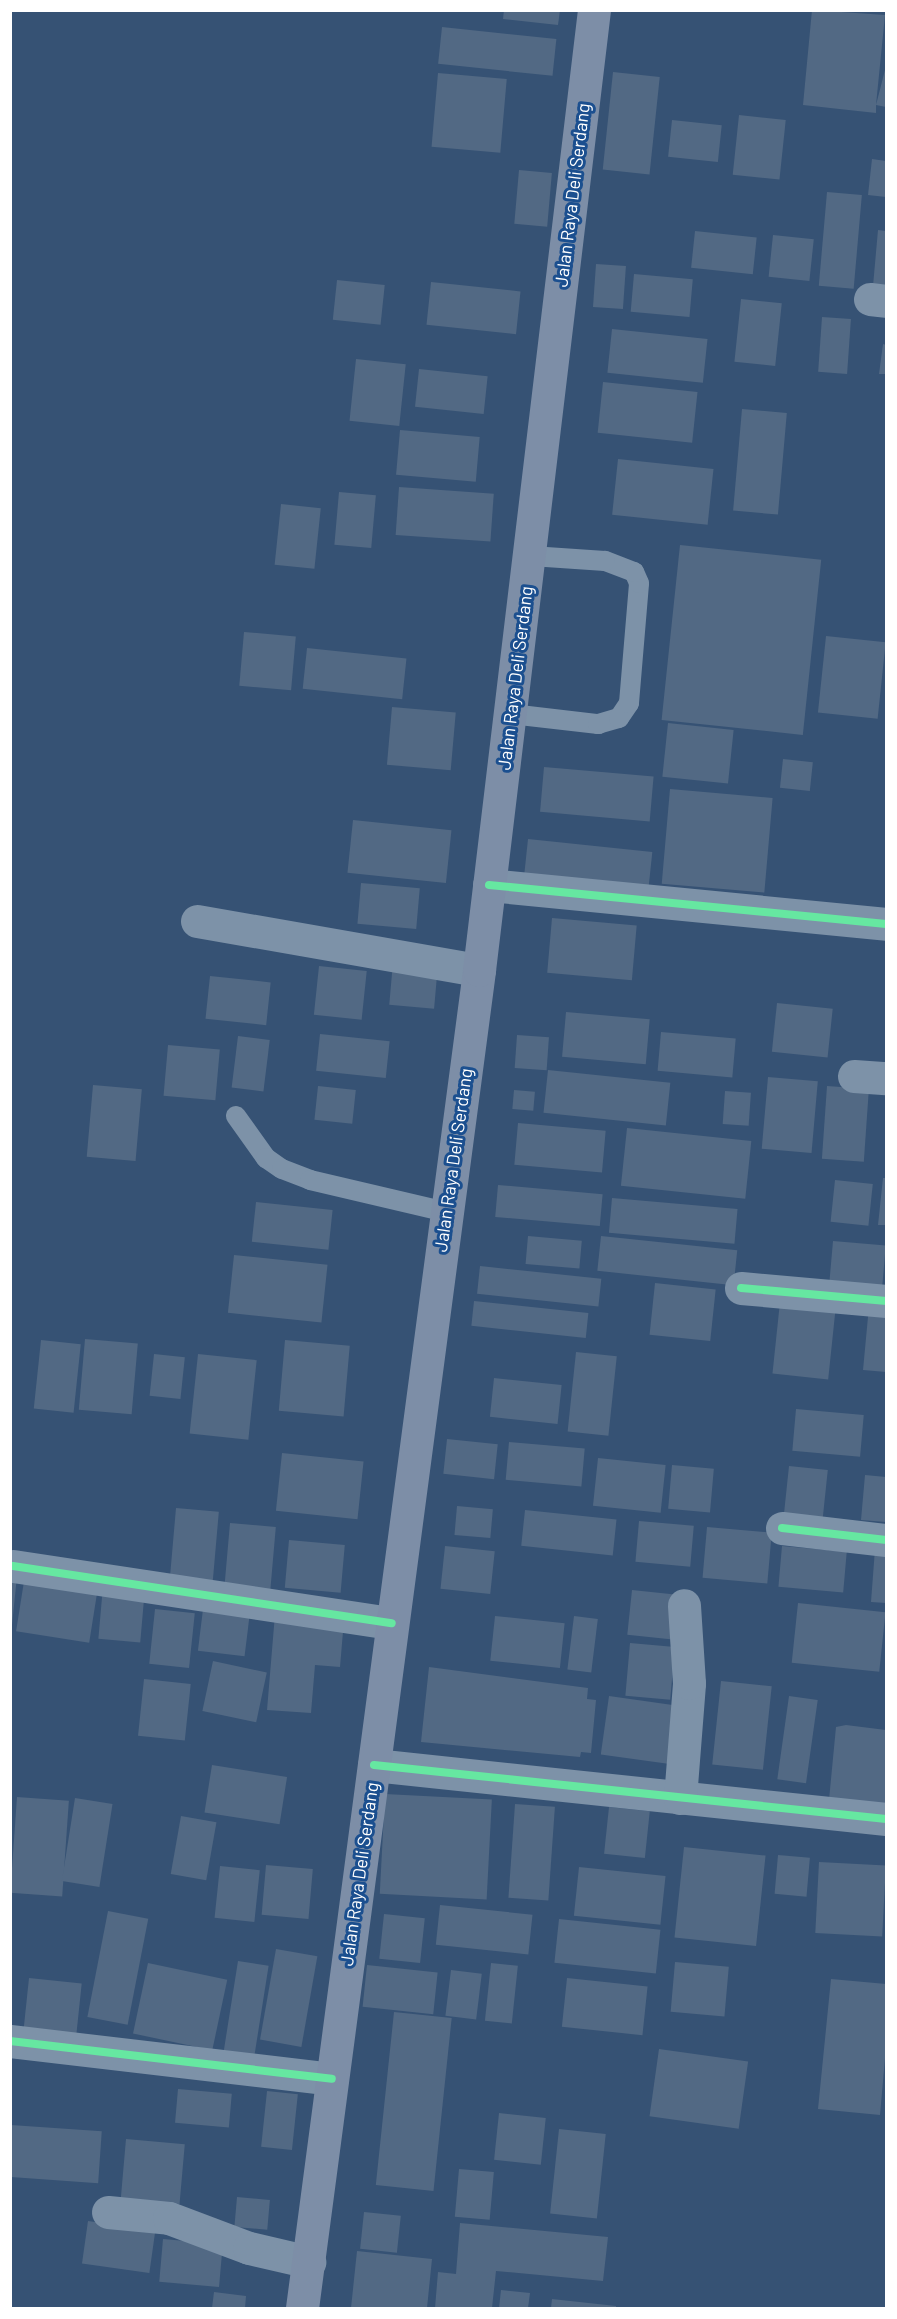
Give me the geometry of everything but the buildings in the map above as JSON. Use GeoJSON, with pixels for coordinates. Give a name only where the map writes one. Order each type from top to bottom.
{"type":"FeatureCollection","features":[{"type":"Feature","properties":{"kind":"main road","name":"Jalan Raya Deli Serdang"},"geometry":{"type":"LineString","coordinates":[[302,2308],[479,970],[531,556],[594,10]]}},
{"type":"Feature","properties":{"kind":"street"},"geometry":{"type":"LineString","coordinates":[[489,885],[886,924]]}},
{"type":"Feature","properties":{"kind":"street"},"geometry":{"type":"LineString","coordinates":[[197,921],[479,970]]}},
{"type":"Feature","properties":{"kind":"street"},"geometry":{"type":"LineString","coordinates":[[854,1076],[886,1078]]}},
{"type":"Feature","properties":{"kind":"street"},"geometry":{"type":"LineString","coordinates":[[741,1288],[886,1301]]}},
{"type":"Feature","properties":{"kind":"street"},"geometry":{"type":"LineString","coordinates":[[782,1528],[886,1540]]}},
{"type":"Feature","properties":{"kind":"street"},"geometry":{"type":"LineString","coordinates":[[13,1566],[392,1623]]}},
{"type":"Feature","properties":{"kind":"street"},"geometry":{"type":"LineString","coordinates":[[680,1798],[688,1683],[684,1605]]}},
{"type":"Feature","properties":{"kind":"street"},"geometry":{"type":"LineString","coordinates":[[374,1765],[886,1819]]}},
{"type":"Feature","properties":{"kind":"street"},"geometry":{"type":"LineString","coordinates":[[10,2041],[332,2079]]}},
{"type":"Feature","properties":{"kind":"street"},"geometry":{"type":"LineString","coordinates":[[108,2212],[169,2218],[249,2248],[309,2262]]}},
{"type":"Feature","properties":{"kind":"lane"},"geometry":{"type":"LineString","coordinates":[[511,714],[598,724],[620,718],[629,703],[639,583],[634,572],[605,561],[531,556]]}},
{"type":"Feature","properties":{"kind":"lane"},"geometry":{"type":"LineString","coordinates":[[236,1116],[266,1158],[282,1169],[310,1180],[446,1212]]}},
{"type":"Feature","properties":{"kind":"cycle path"},"geometry":{"type":"LineString","coordinates":[[489,885],[886,924]]}},
{"type":"Feature","properties":{"kind":"cycle path"},"geometry":{"type":"LineString","coordinates":[[741,1288],[886,1301]]}},
{"type":"Feature","properties":{"kind":"cycle path"},"geometry":{"type":"LineString","coordinates":[[782,1528],[886,1540]]}},
{"type":"Feature","properties":{"kind":"cycle path"},"geometry":{"type":"LineString","coordinates":[[13,1566],[392,1623]]}},
{"type":"Feature","properties":{"kind":"cycle path"},"geometry":{"type":"LineString","coordinates":[[374,1765],[886,1819]]}},
{"type":"Feature","properties":{"kind":"cycle path"},"geometry":{"type":"LineString","coordinates":[[10,2041],[332,2079]]}}]}
